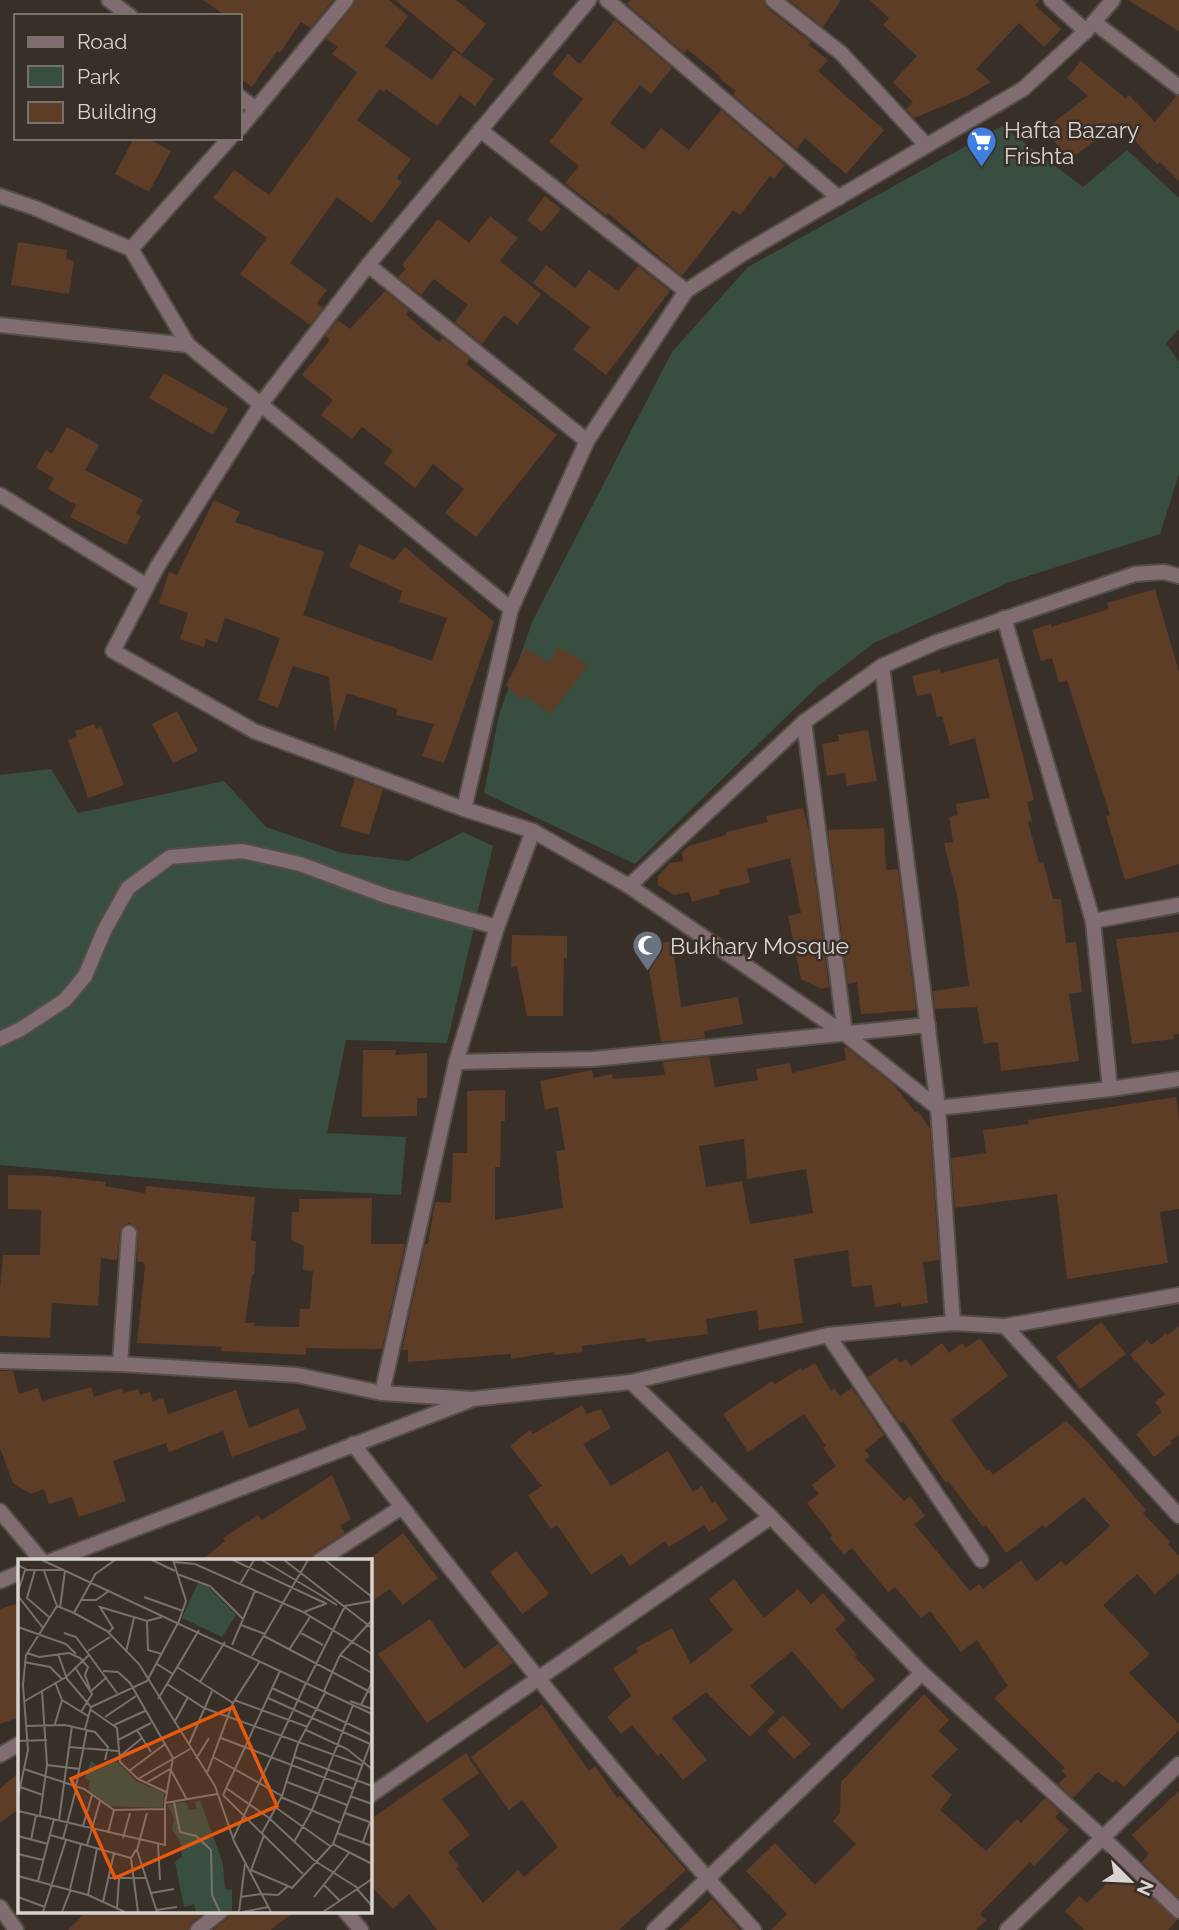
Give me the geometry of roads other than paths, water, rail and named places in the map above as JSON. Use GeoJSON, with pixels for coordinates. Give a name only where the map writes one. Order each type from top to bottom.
{"type":"FeatureCollection","features":[{"type":"Feature","properties":{"kind":"street"},"geometry":{"type":"LineString","coordinates":[[108,0],[127,14]]}},
{"type":"Feature","properties":{"kind":"street"},"geometry":{"type":"LineString","coordinates":[[242,126],[346,0]]}},
{"type":"Feature","properties":{"kind":"street"},"geometry":{"type":"LineString","coordinates":[[589,0],[369,265],[261,404],[147,586],[113,651],[254,731],[464,809],[533,831],[629,886],[845,1034],[938,1108],[1179,1079]]}},
{"type":"Feature","properties":{"kind":"street"},"geometry":{"type":"LineString","coordinates":[[607,0],[839,198]]}},
{"type":"Feature","properties":{"kind":"street"},"geometry":{"type":"LineString","coordinates":[[773,0],[841,54],[926,145]]}},
{"type":"Feature","properties":{"kind":"street"},"geometry":{"type":"LineString","coordinates":[[1051,0],[1179,88]]}},
{"type":"Feature","properties":{"kind":"street"},"geometry":{"type":"LineString","coordinates":[[464,809],[511,609],[587,441],[686,291],[744,253],[1023,89],[1090,27],[1113,0]]}},
{"type":"Feature","properties":{"kind":"street"},"geometry":{"type":"LineString","coordinates":[[242,99],[256,110]]}},
{"type":"Feature","properties":{"kind":"street"},"geometry":{"type":"LineString","coordinates":[[480,130],[686,291]]}},
{"type":"Feature","properties":{"kind":"street"},"geometry":{"type":"LineString","coordinates":[[131,249],[228,140]]}},
{"type":"Feature","properties":{"kind":"street"},"geometry":{"type":"LineString","coordinates":[[0,196],[131,249],[188,345],[511,609]]}},
{"type":"Feature","properties":{"kind":"street"},"geometry":{"type":"LineString","coordinates":[[369,265],[587,441]]}},
{"type":"Feature","properties":{"kind":"street"},"geometry":{"type":"LineString","coordinates":[[0,324],[188,345]]}},
{"type":"Feature","properties":{"kind":"street"},"geometry":{"type":"LineString","coordinates":[[0,495],[147,586]]}},
{"type":"Feature","properties":{"kind":"street"},"geometry":{"type":"LineString","coordinates":[[629,886],[804,722],[882,666],[937,642],[1135,574],[1164,572],[1179,576]]}},
{"type":"Feature","properties":{"kind":"street"},"geometry":{"type":"LineString","coordinates":[[1004,618],[1093,921],[1110,1089]]}},
{"type":"Feature","properties":{"kind":"street"},"geometry":{"type":"LineString","coordinates":[[882,666],[938,1108],[954,1323]]}},
{"type":"Feature","properties":{"kind":"street"},"geometry":{"type":"LineString","coordinates":[[804,722],[845,1034]]}},
{"type":"Feature","properties":{"kind":"street"},"geometry":{"type":"LineString","coordinates":[[382,1393],[456,1062],[497,927],[533,831]]}},
{"type":"Feature","properties":{"kind":"street"},"geometry":{"type":"LineString","coordinates":[[0,1039],[21,1029],[65,1000],[85,976],[104,930],[128,888],[170,857],[242,851],[300,864],[386,896],[497,927]]}},
{"type":"Feature","properties":{"kind":"street"},"geometry":{"type":"LineString","coordinates":[[1093,921],[1179,905]]}},
{"type":"Feature","properties":{"kind":"street"},"geometry":{"type":"LineString","coordinates":[[456,1062],[593,1059],[928,1025]]}},
{"type":"Feature","properties":{"kind":"street"},"geometry":{"type":"LineString","coordinates":[[120,1364],[129,1233]]}},
{"type":"Feature","properties":{"kind":"street"},"geometry":{"type":"LineString","coordinates":[[0,1361],[120,1364],[297,1375],[382,1393],[472,1399],[631,1382],[828,1335],[954,1323],[1005,1326],[1179,1295]]}},
{"type":"Feature","properties":{"kind":"street"},"geometry":{"type":"LineString","coordinates":[[1005,1326],[1179,1516]]}},
{"type":"Feature","properties":{"kind":"street"},"geometry":{"type":"LineString","coordinates":[[828,1335],[981,1560]]}},
{"type":"Feature","properties":{"kind":"street"},"geometry":{"type":"LineString","coordinates":[[631,1382],[771,1517],[922,1673],[1179,1911]]}},
{"type":"Feature","properties":{"kind":"street"},"geometry":{"type":"LineString","coordinates":[[56,1559],[472,1399]]}},
{"type":"Feature","properties":{"kind":"street"},"geometry":{"type":"LineString","coordinates":[[353,1444],[537,1679],[707,1879],[754,1930]]}},
{"type":"Feature","properties":{"kind":"street"},"geometry":{"type":"LineString","coordinates":[[321,1559],[402,1507]]}},
{"type":"Feature","properties":{"kind":"street"},"geometry":{"type":"LineString","coordinates":[[0,1511],[40,1559]]}},
{"type":"Feature","properties":{"kind":"street"},"geometry":{"type":"LineString","coordinates":[[371,1795],[771,1517]]}},
{"type":"Feature","properties":{"kind":"street"},"geometry":{"type":"LineString","coordinates":[[0,1581],[18,1573]]}},
{"type":"Feature","properties":{"kind":"street"},"geometry":{"type":"LineString","coordinates":[[654,1930],[922,1673]]}},
{"type":"Feature","properties":{"kind":"street"},"geometry":{"type":"LineString","coordinates":[[0,1755],[18,1745]]}},
{"type":"Feature","properties":{"kind":"street"},"geometry":{"type":"LineString","coordinates":[[1007,1930],[1179,1764]]}},
{"type":"Feature","properties":{"kind":"street"},"geometry":{"type":"LineString","coordinates":[[1,1910],[16,1930]]}},
{"type":"Feature","properties":{"kind":"street"},"geometry":{"type":"LineString","coordinates":[[198,1930],[220,1912]]}},
{"type":"Feature","properties":{"kind":"street"},"geometry":{"type":"LineString","coordinates":[[346,1912],[361,1930]]}},
{"type":"Feature","properties":{"kind":"place","name":"Hafta Bazary Frishta"},"geometry":{"type":"Point","coordinates":[981,169]}},
{"type":"Feature","properties":{"kind":"place","name":"Bukhary Mosque"},"geometry":{"type":"Point","coordinates":[647,972]}}]}
